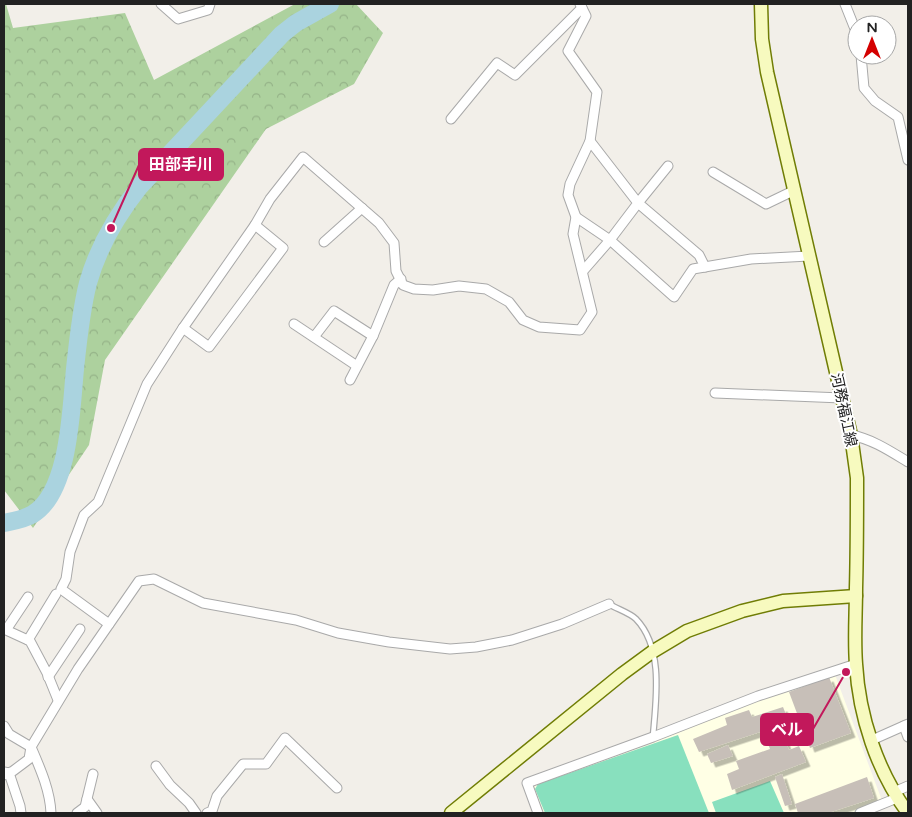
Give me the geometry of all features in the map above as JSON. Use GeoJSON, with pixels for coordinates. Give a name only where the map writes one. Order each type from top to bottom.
{"type":"FeatureCollection","features":[{"type":"Feature","properties":{"kind":"main road","name":"河務福江線"},"geometry":{"type":"LineString","coordinates":[[761,4],[762,39],[767,72],[851,435],[857,478],[856,664],[863,712],[883,770],[908,813]]}},
{"type":"Feature","properties":{"kind":"main road"},"geometry":{"type":"LineString","coordinates":[[451,813],[622,674],[652,652],[687,631],[759,606],[801,599],[856,596]]}},
{"type":"Feature","properties":{"kind":"street"},"geometry":{"type":"LineString","coordinates":[[161,4],[178,19],[208,10],[210,4]]}},
{"type":"Feature","properties":{"kind":"street"},"geometry":{"type":"LineString","coordinates":[[108,624],[61,589],[66,579],[70,552],[84,515],[98,502],[147,384],[183,328],[255,225],[270,199],[303,157],[379,222],[394,243],[396,271],[404,285],[414,289],[433,290],[459,286],[486,289],[509,302],[523,320],[539,327],[580,330],[592,312],[572,234],[576,217],[568,195],[570,184],[590,141],[597,92],[568,51],[586,16],[581,6],[515,76],[497,63],[451,119]]}},
{"type":"Feature","properties":{"kind":"street"},"geometry":{"type":"LineString","coordinates":[[862,65],[864,88],[875,101],[898,116],[908,160]]}},
{"type":"Feature","properties":{"kind":"street"},"geometry":{"type":"LineString","coordinates":[[590,141],[638,203],[699,255],[705,267]]}},
{"type":"Feature","properties":{"kind":"street"},"geometry":{"type":"LineString","coordinates":[[582,271],[610,240],[668,166]]}},
{"type":"Feature","properties":{"kind":"street"},"geometry":{"type":"LineString","coordinates":[[713,172],[766,204],[794,190]]}},
{"type":"Feature","properties":{"kind":"street"},"geometry":{"type":"LineString","coordinates":[[324,242],[362,208]]}},
{"type":"Feature","properties":{"kind":"street"},"geometry":{"type":"LineString","coordinates":[[576,217],[610,240],[674,296],[693,269],[751,259],[809,256]]}},
{"type":"Feature","properties":{"kind":"street"},"geometry":{"type":"LineString","coordinates":[[183,328],[208,347],[283,248],[255,225]]}},
{"type":"Feature","properties":{"kind":"street"},"geometry":{"type":"LineString","coordinates":[[350,380],[373,336],[394,285],[401,279]]}},
{"type":"Feature","properties":{"kind":"street"},"geometry":{"type":"LineString","coordinates":[[314,337],[334,311],[373,336]]}},
{"type":"Feature","properties":{"kind":"street"},"geometry":{"type":"LineString","coordinates":[[294,324],[357,366]]}},
{"type":"Feature","properties":{"kind":"street"},"geometry":{"type":"LineString","coordinates":[[715,393],[842,398]]}},
{"type":"Feature","properties":{"kind":"street"},"geometry":{"type":"LineString","coordinates":[[851,435],[860,436],[886,448],[908,462]]}},
{"type":"Feature","properties":{"kind":"street"},"geometry":{"type":"LineString","coordinates":[[21,813],[20,806],[6,773],[29,759],[31,747],[58,700],[139,581],[154,579],[204,602],[296,620],[338,633],[388,642],[450,649],[476,647],[512,640],[562,624],[609,604]]}},
{"type":"Feature","properties":{"kind":"street"},"geometry":{"type":"LineString","coordinates":[[28,640],[56,594]]}},
{"type":"Feature","properties":{"kind":"street"},"geometry":{"type":"LineString","coordinates":[[28,597],[6,630],[30,641],[58,700]]}},
{"type":"Feature","properties":{"kind":"street"},"geometry":{"type":"LineString","coordinates":[[48,677],[80,629]]}},
{"type":"Feature","properties":{"kind":"street"},"geometry":{"type":"LineString","coordinates":[[538,813],[527,784],[758,696],[856,664]]}},
{"type":"Feature","properties":{"kind":"street"},"geometry":{"type":"LineString","coordinates":[[872,740],[906,725],[908,737]]}},
{"type":"Feature","properties":{"kind":"street"},"geometry":{"type":"LineString","coordinates":[[4,726],[9,734],[31,747],[42,773],[51,805],[51,813]]}},
{"type":"Feature","properties":{"kind":"street"},"geometry":{"type":"LineString","coordinates":[[213,812],[217,796],[244,764],[266,764],[285,738],[337,788]]}},
{"type":"Feature","properties":{"kind":"street"},"geometry":{"type":"LineString","coordinates":[[156,766],[170,785],[189,803],[196,813]]}},
{"type":"Feature","properties":{"kind":"street"},"geometry":{"type":"LineString","coordinates":[[77,813],[85,806],[92,774]]}},
{"type":"Feature","properties":{"kind":"street"},"geometry":{"type":"LineString","coordinates":[[860,813],[896,795],[908,786]]}},
{"type":"Feature","properties":{"kind":"street"},"geometry":{"type":"LineString","coordinates":[[87,799],[97,813]]}},
{"type":"Feature","properties":{"kind":"lane"},"geometry":{"type":"LineString","coordinates":[[609,604],[635,618],[648,634],[658,685],[653,737]]}},
{"type":"Feature","properties":{"kind":"shaded area"},"geometry":{"type":"Polygon","coordinates":[[[834,672],[881,798],[872,806],[853,813],[542,813],[532,787],[535,784],[834,672]]]}},
{"type":"Feature","properties":{"kind":"green space"},"geometry":{"type":"Polygon","coordinates":[[[4,4],[6,4],[13,28],[125,13],[154,80],[295,4],[356,4],[383,33],[354,84],[266,129],[105,360],[89,445],[33,528],[4,490],[4,4]]]}},
{"type":"Feature","properties":{"kind":"green space"},"geometry":{"type":"Polygon","coordinates":[[[678,735],[709,813],[545,813],[535,789],[538,784],[678,735]]]}},
{"type":"Feature","properties":{"kind":"green space"},"geometry":{"type":"Polygon","coordinates":[[[770,781],[784,813],[716,813],[712,802],[770,781]]]}},
{"type":"Feature","properties":{"kind":"building"},"geometry":{"type":"Polygon","coordinates":[[[829,677],[851,733],[810,748],[789,692],[829,677]]]}},
{"type":"Feature","properties":{"kind":"building"},"geometry":{"type":"Polygon","coordinates":[[[783,707],[789,722],[779,726],[789,750],[799,746],[806,762],[732,790],[727,774],[739,769],[736,761],[770,749],[763,731],[699,752],[693,739],[727,725],[725,718],[749,710],[752,717],[783,707]]]}},
{"type":"Feature","properties":{"kind":"building"},"geometry":{"type":"Polygon","coordinates":[[[728,745],[733,756],[711,763],[707,754],[728,745]]]}},
{"type":"Feature","properties":{"kind":"building"},"geometry":{"type":"Polygon","coordinates":[[[782,774],[792,804],[785,806],[775,777],[782,774]]]}},
{"type":"Feature","properties":{"kind":"building"},"geometry":{"type":"Polygon","coordinates":[[[867,777],[874,798],[828,813],[798,813],[795,804],[867,777]]]}},
{"type":"Feature","properties":{"kind":"waterway"},"geometry":{"type":"LineString","coordinates":[[4,523],[23,519],[33,514],[45,503],[55,487],[70,426],[79,336],[88,283],[97,257],[116,220],[140,186],[282,34],[296,23],[330,4]]}},
{"type":"Feature","properties":{"kind":"place","name":"田部手川"},"geometry":{"type":"Point","coordinates":[111,228]}},
{"type":"Feature","properties":{"kind":"place","name":"ベル"},"geometry":{"type":"Point","coordinates":[846,672]}}]}
